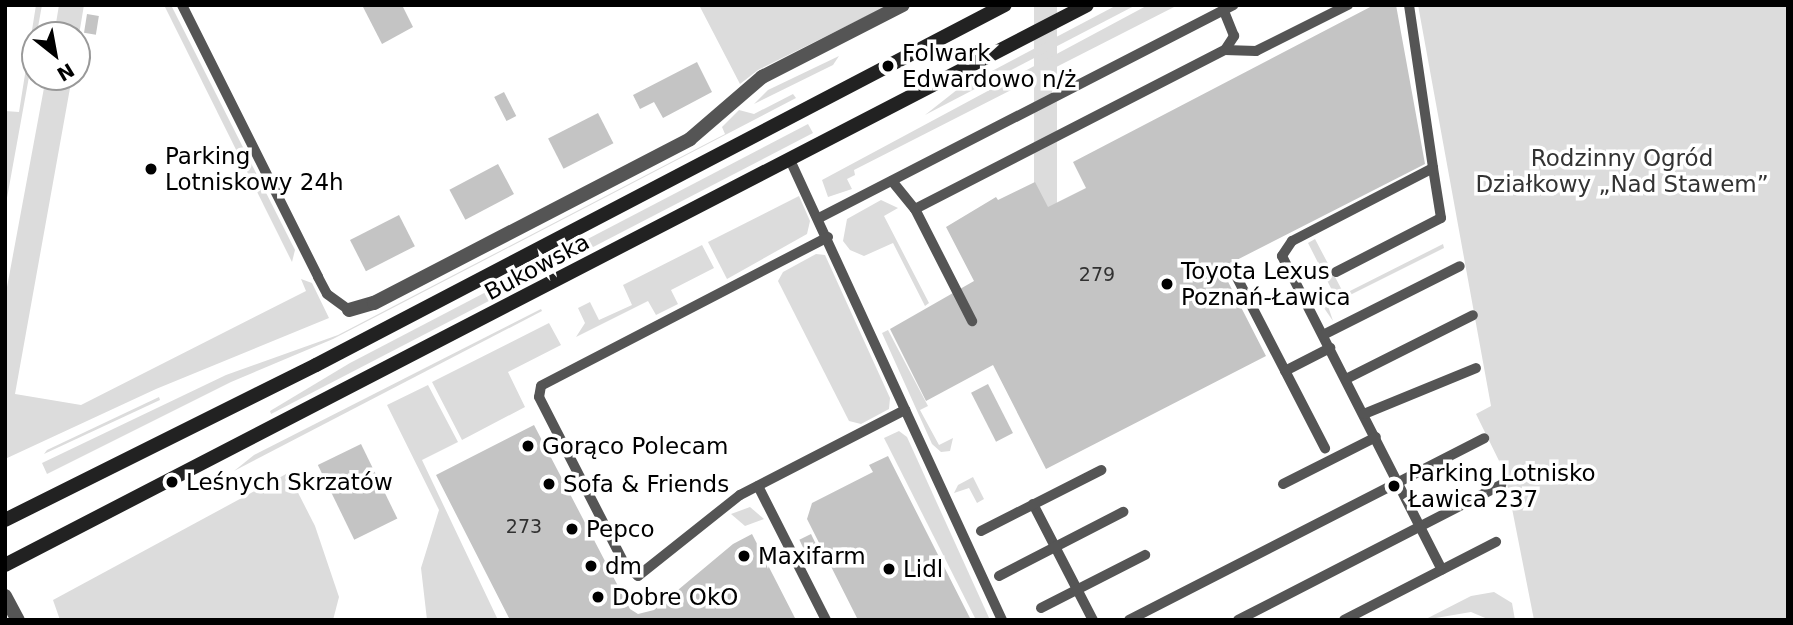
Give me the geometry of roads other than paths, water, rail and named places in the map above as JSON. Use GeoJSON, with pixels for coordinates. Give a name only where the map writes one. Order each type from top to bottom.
{"type":"FeatureCollection","features":[{"type":"Feature","properties":{"kind":"main road","name":"Bukowska"},"geometry":{"type":"LineString","coordinates":[[5,520],[316,365],[1004,5]]}},
{"type":"Feature","properties":{"kind":"main road","name":"Bukowska"},"geometry":{"type":"LineString","coordinates":[[5,565],[1087,5]]}},
{"type":"Feature","properties":{"kind":"street"},"geometry":{"type":"LineString","coordinates":[[349,310],[374,303],[690,139],[762,77],[903,5]]}},
{"type":"Feature","properties":{"kind":"street"},"geometry":{"type":"LineString","coordinates":[[5,596],[18,620]]}},
{"type":"Feature","properties":{"kind":"lane"},"geometry":{"type":"LineString","coordinates":[[182,5],[322,286],[337,303],[349,310]]}},
{"type":"Feature","properties":{"kind":"lane"},"geometry":{"type":"LineString","coordinates":[[915,209],[1225,50],[1256,51],[1348,5]]}},
{"type":"Feature","properties":{"kind":"lane"},"geometry":{"type":"LineString","coordinates":[[1336,272],[1441,218],[1409,5]]}},
{"type":"Feature","properties":{"kind":"lane"},"geometry":{"type":"LineString","coordinates":[[819,218],[1229,8],[1234,36],[1225,50]]}},
{"type":"Feature","properties":{"kind":"lane"},"geometry":{"type":"LineString","coordinates":[[790,160],[828,237],[1002,620]]}},
{"type":"Feature","properties":{"kind":"lane"},"geometry":{"type":"LineString","coordinates":[[1433,168],[1284,248],[1282,256],[1442,570]]}},
{"type":"Feature","properties":{"kind":"lane"},"geometry":{"type":"LineString","coordinates":[[892,181],[915,209],[972,321]]}},
{"type":"Feature","properties":{"kind":"lane"},"geometry":{"type":"LineString","coordinates":[[828,237],[537,391],[633,574],[645,573],[740,495],[905,410]]}},
{"type":"Feature","properties":{"kind":"lane"},"geometry":{"type":"LineString","coordinates":[[1323,335],[1460,266]]}},
{"type":"Feature","properties":{"kind":"lane"},"geometry":{"type":"LineString","coordinates":[[1232,268],[1325,448]]}},
{"type":"Feature","properties":{"kind":"lane"},"geometry":{"type":"LineString","coordinates":[[1346,379],[1473,315]]}},
{"type":"Feature","properties":{"kind":"lane"},"geometry":{"type":"LineString","coordinates":[[1285,371],[1330,348]]}},
{"type":"Feature","properties":{"kind":"lane"},"geometry":{"type":"LineString","coordinates":[[1364,414],[1476,368]]}},
{"type":"Feature","properties":{"kind":"lane"},"geometry":{"type":"LineString","coordinates":[[1283,484],[1376,437]]}},
{"type":"Feature","properties":{"kind":"lane"},"geometry":{"type":"LineString","coordinates":[[1129,620],[1484,438]]}},
{"type":"Feature","properties":{"kind":"lane"},"geometry":{"type":"LineString","coordinates":[[981,531],[1101,470]]}},
{"type":"Feature","properties":{"kind":"lane"},"geometry":{"type":"LineString","coordinates":[[1238,620],[1501,485]]}},
{"type":"Feature","properties":{"kind":"lane"},"geometry":{"type":"LineString","coordinates":[[758,486],[826,620]]}},
{"type":"Feature","properties":{"kind":"lane"},"geometry":{"type":"LineString","coordinates":[[1033,504],[1093,620]]}},
{"type":"Feature","properties":{"kind":"lane"},"geometry":{"type":"LineString","coordinates":[[999,576],[1123,512]]}},
{"type":"Feature","properties":{"kind":"lane"},"geometry":{"type":"LineString","coordinates":[[1344,620],[1496,542]]}},
{"type":"Feature","properties":{"kind":"lane"},"geometry":{"type":"LineString","coordinates":[[1041,608],[1145,555]]}},
{"type":"Feature","properties":{"kind":"place","name":"Folwark Edwardowo n/ż"},"geometry":{"type":"Point","coordinates":[888,66]}},
{"type":"Feature","properties":{"kind":"place","name":"Parking Lotniskowy 24h"},"geometry":{"type":"Point","coordinates":[151,169]}},
{"type":"Feature","properties":{"kind":"place","name":"Toyota Lexus Poznań-Ławica"},"geometry":{"type":"Point","coordinates":[1167,284]}},
{"type":"Feature","properties":{"kind":"place","name":"Gorąco Polecam"},"geometry":{"type":"Point","coordinates":[528,446]}},
{"type":"Feature","properties":{"kind":"place","name":"Leśnych Skrzatów"},"geometry":{"type":"Point","coordinates":[172,482]}},
{"type":"Feature","properties":{"kind":"place","name":"Sofa & Friends"},"geometry":{"type":"Point","coordinates":[549,484]}},
{"type":"Feature","properties":{"kind":"place","name":"Parking Lotnisko Ławica 237"},"geometry":{"type":"Point","coordinates":[1394,486]}},
{"type":"Feature","properties":{"kind":"place","name":"Pepco"},"geometry":{"type":"Point","coordinates":[572,529]}},
{"type":"Feature","properties":{"kind":"place","name":"Maxifarm"},"geometry":{"type":"Point","coordinates":[744,556]}},
{"type":"Feature","properties":{"kind":"place","name":"dm"},"geometry":{"type":"Point","coordinates":[591,566]}},
{"type":"Feature","properties":{"kind":"place","name":"Lidl"},"geometry":{"type":"Point","coordinates":[889,569]}},
{"type":"Feature","properties":{"kind":"place","name":"Dobre OkO"},"geometry":{"type":"Point","coordinates":[598,597]}},
{"type":"Feature","properties":{"kind":"park label","name":"Rodzinny Ogród Działkowy „Nad Stawem”"},"geometry":{"type":"Point","coordinates":[1622,171]}}]}
